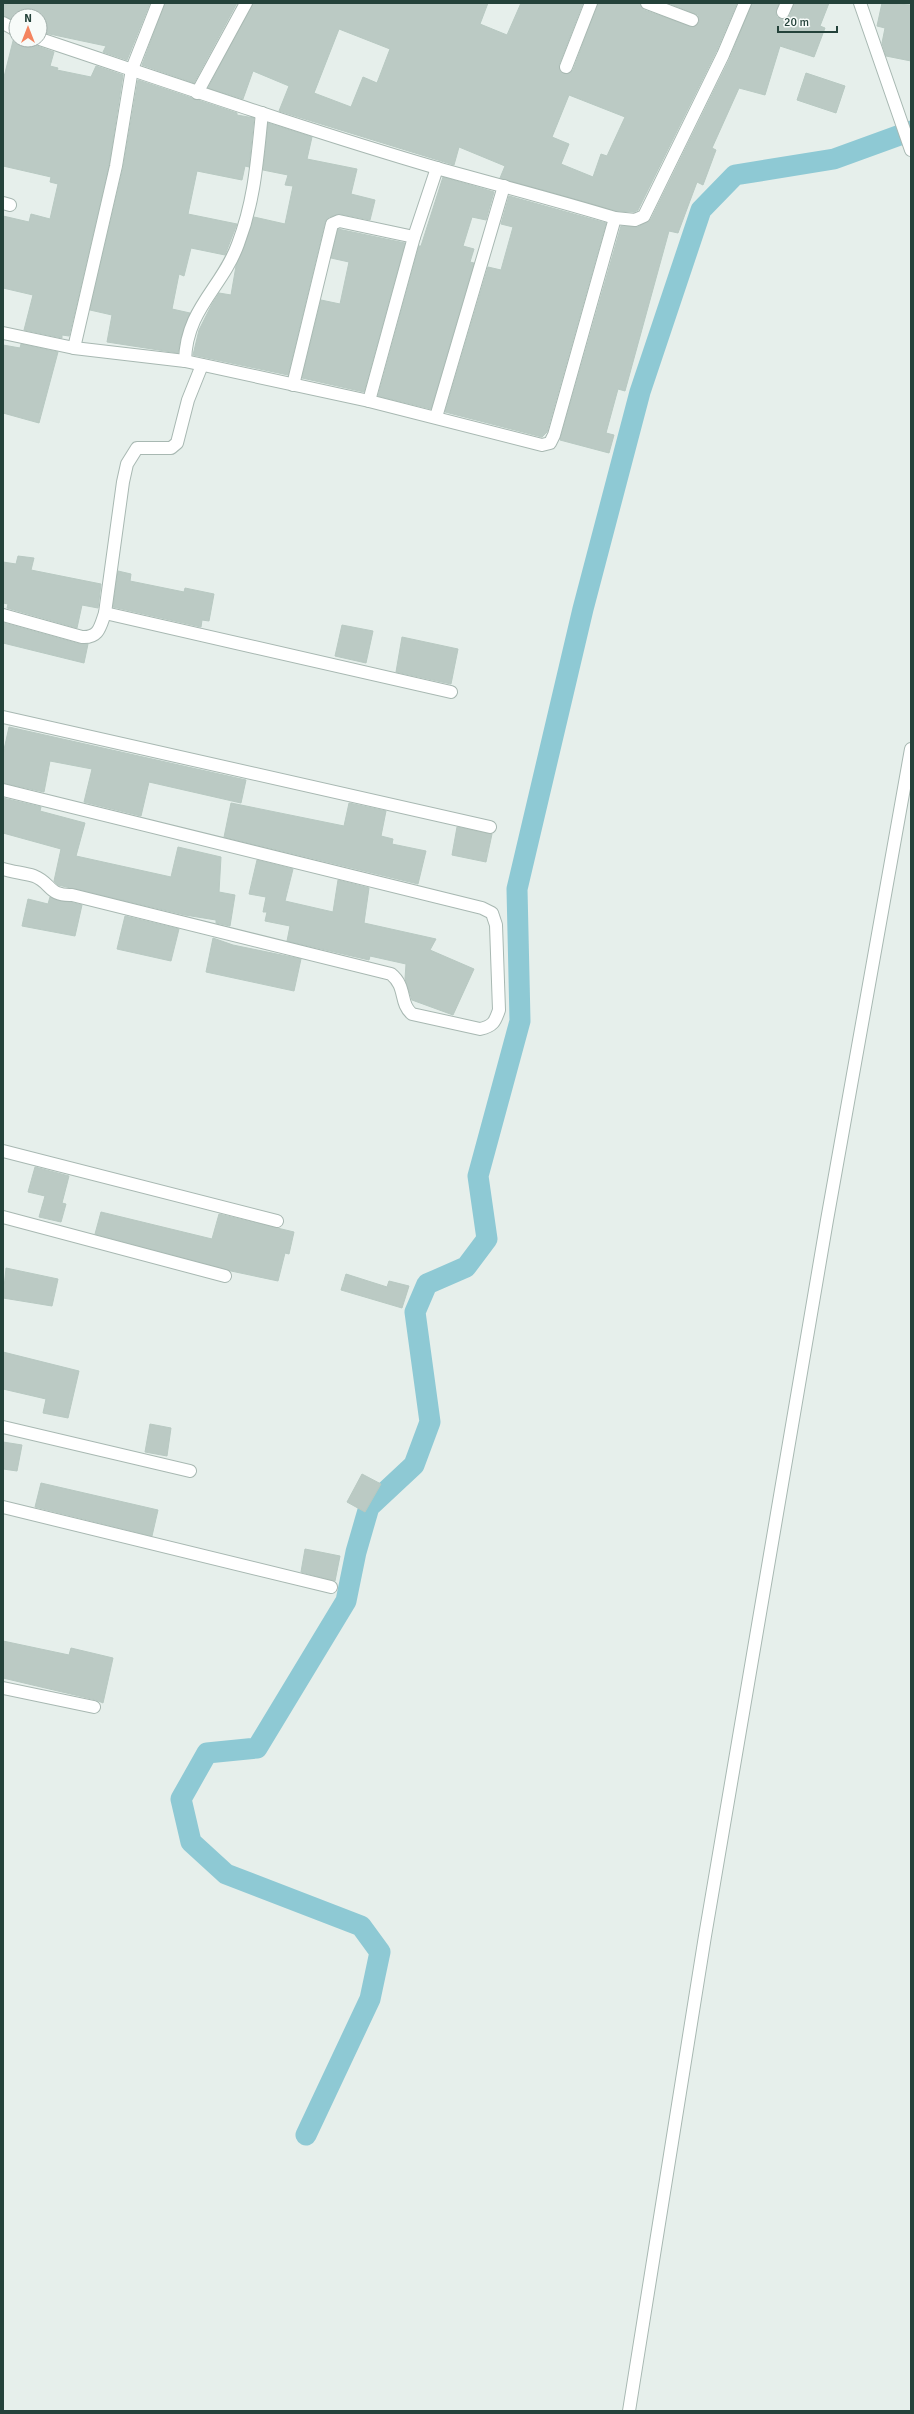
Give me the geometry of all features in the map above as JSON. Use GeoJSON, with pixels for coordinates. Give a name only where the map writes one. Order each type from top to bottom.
{"type":"FeatureCollection","features":[{"type":"Feature","properties":{"kind":"street"},"geometry":{"type":"LineString","coordinates":[[74,348],[116,166],[132,68],[158,3]]}},
{"type":"Feature","properties":{"kind":"street"},"geometry":{"type":"LineString","coordinates":[[197,93],[246,3]]}},
{"type":"Feature","properties":{"kind":"street"},"geometry":{"type":"LineString","coordinates":[[566,67],[591,3]]}},
{"type":"Feature","properties":{"kind":"street"},"geometry":{"type":"LineString","coordinates":[[647,3],[692,20]]}},
{"type":"Feature","properties":{"kind":"street"},"geometry":{"type":"LineString","coordinates":[[48,42],[132,68],[197,93],[437,168],[615,218],[635,220],[644,216],[723,55],[745,3]]}},
{"type":"Feature","properties":{"kind":"street"},"geometry":{"type":"LineString","coordinates":[[860,3],[910,149]]}},
{"type":"Feature","properties":{"kind":"street"},"geometry":{"type":"LineString","coordinates":[[185,361],[186,342],[194,317],[238,246],[253,197],[262,113]]}},
{"type":"Feature","properties":{"kind":"street"},"geometry":{"type":"LineString","coordinates":[[369,401],[414,237],[437,168]]}},
{"type":"Feature","properties":{"kind":"street"},"geometry":{"type":"LineString","coordinates":[[436,417],[504,186]]}},
{"type":"Feature","properties":{"kind":"street"},"geometry":{"type":"LineString","coordinates":[[3,333],[74,348],[185,361],[369,401],[542,445],[550,443],[615,218]]}},
{"type":"Feature","properties":{"kind":"street"},"geometry":{"type":"LineString","coordinates":[[293,385],[332,224],[339,221],[414,237]]}},
{"type":"Feature","properties":{"kind":"street"},"geometry":{"type":"LineString","coordinates":[[3,615],[91,638],[99,632],[105,613],[123,482],[127,464],[137,448],[171,448],[177,443],[188,400],[202,365]]}},
{"type":"Feature","properties":{"kind":"street"},"geometry":{"type":"LineString","coordinates":[[105,613],[451,692]]}},
{"type":"Feature","properties":{"kind":"street"},"geometry":{"type":"LineString","coordinates":[[3,718],[490,827]]}},
{"type":"Feature","properties":{"kind":"street"},"geometry":{"type":"LineString","coordinates":[[629,2411],[705,1936],[827,1220],[911,749]]}},
{"type":"Feature","properties":{"kind":"street"},"geometry":{"type":"LineString","coordinates":[[3,790],[482,908],[492,913],[496,925],[499,1010],[494,1023],[490,1027],[480,1029],[412,1014],[406,1007],[402,986],[391,974],[72,895],[62,895],[52,891],[45,882],[35,877],[3,869]]}},
{"type":"Feature","properties":{"kind":"street"},"geometry":{"type":"LineString","coordinates":[[3,1151],[277,1221]]}},
{"type":"Feature","properties":{"kind":"street"},"geometry":{"type":"LineString","coordinates":[[3,1217],[225,1276]]}},
{"type":"Feature","properties":{"kind":"street"},"geometry":{"type":"LineString","coordinates":[[3,1427],[190,1471]]}},
{"type":"Feature","properties":{"kind":"street"},"geometry":{"type":"LineString","coordinates":[[3,1507],[331,1587]]}},
{"type":"Feature","properties":{"kind":"street"},"geometry":{"type":"LineString","coordinates":[[3,1688],[94,1707]]}},
{"type":"Feature","properties":{"kind":"building"},"geometry":{"type":"Polygon","coordinates":[[[3,3],[150,3],[127,60],[103,52],[106,46],[48,34],[48,8],[8,8],[8,18],[3,16],[3,3]]]}},
{"type":"Feature","properties":{"kind":"building"},"geometry":{"type":"Polygon","coordinates":[[[165,3],[237,3],[194,83],[142,65],[165,3]]]}},
{"type":"Feature","properties":{"kind":"building"},"geometry":{"type":"Polygon","coordinates":[[[253,3],[488,3],[480,24],[507,35],[521,3],[583,3],[559,65],[560,71],[567,74],[573,70],[598,3],[640,3],[644,10],[693,27],[699,22],[698,15],[668,3],[737,3],[716,52],[638,210],[634,212],[616,211],[500,178],[505,166],[459,147],[454,165],[279,111],[289,86],[253,71],[243,99],[208,88],[253,3]],[[339,29],[314,93],[351,107],[363,77],[377,83],[390,49],[339,29]],[[569,95],[552,137],[569,144],[561,164],[593,177],[601,154],[607,156],[625,117],[569,95]]]}},
{"type":"Feature","properties":{"kind":"building"},"geometry":{"type":"Polygon","coordinates":[[[752,3],[779,3],[776,13],[777,17],[783,19],[790,15],[794,3],[829,3],[820,26],[825,28],[814,57],[780,46],[765,95],[739,88],[712,148],[716,150],[703,185],[697,182],[678,233],[669,231],[625,391],[618,389],[606,433],[614,435],[609,453],[560,440],[621,226],[638,227],[651,219],[730,58],[752,3]]]}},
{"type":"Feature","properties":{"kind":"building"},"geometry":{"type":"Polygon","coordinates":[[[882,3],[911,5],[911,61],[886,56],[882,43],[885,28],[877,26],[882,3]]]}},
{"type":"Feature","properties":{"kind":"building"},"geometry":{"type":"Polygon","coordinates":[[[11,48],[43,48],[54,52],[50,66],[58,68],[57,70],[91,77],[96,66],[123,75],[109,165],[69,336],[62,335],[62,338],[24,330],[33,295],[3,288],[3,216],[29,222],[31,214],[50,219],[58,184],[50,182],[51,177],[3,166],[3,81],[11,48]]]}},
{"type":"Feature","properties":{"kind":"building"},"geometry":{"type":"Polygon","coordinates":[[[806,73],[845,86],[836,113],[797,100],[806,73]]]}},
{"type":"Feature","properties":{"kind":"building"},"geometry":{"type":"Polygon","coordinates":[[[138,80],[237,113],[237,115],[254,118],[249,167],[245,166],[242,180],[197,171],[188,214],[237,224],[225,255],[191,248],[184,276],[179,274],[172,309],[190,313],[180,341],[178,353],[107,342],[112,315],[90,310],[123,168],[138,80]]]}},
{"type":"Feature","properties":{"kind":"building"},"geometry":{"type":"Polygon","coordinates":[[[268,123],[312,137],[307,159],[357,169],[351,194],[375,200],[370,220],[340,214],[329,217],[325,222],[288,375],[193,355],[199,330],[212,304],[219,293],[231,295],[236,266],[254,217],[285,224],[293,186],[285,185],[288,175],[263,170],[268,123]]]}},
{"type":"Feature","properties":{"kind":"building"},"geometry":{"type":"Polygon","coordinates":[[[443,177],[494,192],[486,220],[472,217],[463,246],[474,249],[470,262],[474,263],[431,409],[378,396],[419,246],[421,246],[443,177]]]}},
{"type":"Feature","properties":{"kind":"building"},"geometry":{"type":"Polygon","coordinates":[[[509,196],[606,223],[547,432],[542,437],[445,412],[488,267],[501,270],[513,227],[501,224],[509,196]]]}},
{"type":"Feature","properties":{"kind":"building"},"geometry":{"type":"Polygon","coordinates":[[[338,229],[405,243],[364,392],[302,378],[321,300],[340,304],[349,262],[331,258],[338,229]]]}},
{"type":"Feature","properties":{"kind":"building"},"geometry":{"type":"Polygon","coordinates":[[[21,344],[58,352],[39,423],[3,413],[3,345],[20,348],[21,344]]]}},
{"type":"Feature","properties":{"kind":"building"},"geometry":{"type":"Polygon","coordinates":[[[18,556],[34,558],[31,570],[101,584],[98,608],[82,605],[77,628],[7,608],[8,604],[3,603],[3,562],[16,564],[18,556]]]}},
{"type":"Feature","properties":{"kind":"building"},"geometry":{"type":"Polygon","coordinates":[[[118,571],[131,574],[130,581],[184,592],[185,588],[214,594],[209,621],[202,620],[201,627],[113,607],[118,571]]]}},
{"type":"Feature","properties":{"kind":"building"},"geometry":{"type":"Polygon","coordinates":[[[4,623],[80,644],[88,644],[84,663],[3,643],[4,623]]]}},
{"type":"Feature","properties":{"kind":"building"},"geometry":{"type":"Polygon","coordinates":[[[342,625],[373,631],[366,663],[335,656],[342,625]]]}},
{"type":"Feature","properties":{"kind":"building"},"geometry":{"type":"Polygon","coordinates":[[[402,637],[458,649],[451,684],[396,672],[402,637]]]}},
{"type":"Feature","properties":{"kind":"building"},"geometry":{"type":"Polygon","coordinates":[[[9,727],[246,780],[241,803],[149,782],[141,816],[84,802],[92,769],[50,761],[44,792],[3,783],[3,754],[9,727]]]}},
{"type":"Feature","properties":{"kind":"building"},"geometry":{"type":"Polygon","coordinates":[[[3,798],[41,807],[40,811],[85,823],[76,856],[171,877],[178,847],[221,857],[219,892],[235,895],[230,926],[216,923],[216,920],[185,915],[58,885],[54,881],[61,849],[3,833],[3,798]]]}},
{"type":"Feature","properties":{"kind":"building"},"geometry":{"type":"Polygon","coordinates":[[[231,803],[344,826],[349,803],[386,811],[381,836],[393,839],[392,844],[426,851],[418,884],[224,837],[231,803]]]}},
{"type":"Feature","properties":{"kind":"building"},"geometry":{"type":"Polygon","coordinates":[[[457,827],[492,834],[486,862],[452,855],[457,827]]]}},
{"type":"Feature","properties":{"kind":"building"},"geometry":{"type":"Polygon","coordinates":[[[257,860],[293,869],[285,901],[333,912],[338,880],[369,888],[364,923],[436,939],[430,950],[474,969],[453,1015],[412,1000],[405,979],[406,964],[370,956],[369,960],[287,941],[290,926],[265,921],[267,912],[263,912],[266,897],[249,894],[257,860]]]}},
{"type":"Feature","properties":{"kind":"building"},"geometry":{"type":"Polygon","coordinates":[[[50,897],[82,905],[75,936],[22,926],[28,899],[48,904],[50,897]]]}},
{"type":"Feature","properties":{"kind":"building"},"geometry":{"type":"Polygon","coordinates":[[[125,916],[179,929],[171,961],[117,949],[125,916]]]}},
{"type":"Feature","properties":{"kind":"building"},"geometry":{"type":"Polygon","coordinates":[[[213,938],[233,945],[301,959],[294,991],[206,972],[213,938]]]}},
{"type":"Feature","properties":{"kind":"building"},"geometry":{"type":"Polygon","coordinates":[[[35,1167],[69,1176],[62,1203],[66,1204],[61,1222],[39,1217],[45,1196],[28,1192],[35,1167]]]}},
{"type":"Feature","properties":{"kind":"building"},"geometry":{"type":"Polygon","coordinates":[[[101,1212],[212,1239],[219,1214],[294,1232],[289,1254],[285,1253],[278,1281],[231,1271],[95,1234],[101,1212]]]}},
{"type":"Feature","properties":{"kind":"building"},"geometry":{"type":"Polygon","coordinates":[[[6,1268],[58,1279],[52,1306],[3,1298],[6,1268]]]}},
{"type":"Feature","properties":{"kind":"building"},"geometry":{"type":"Polygon","coordinates":[[[346,1274],[387,1287],[389,1281],[409,1286],[402,1308],[341,1290],[346,1274]]]}},
{"type":"Feature","properties":{"kind":"building"},"geometry":{"type":"Polygon","coordinates":[[[3,1352],[79,1371],[68,1418],[43,1413],[46,1399],[3,1389],[3,1352]]]}},
{"type":"Feature","properties":{"kind":"building"},"geometry":{"type":"Polygon","coordinates":[[[150,1424],[171,1428],[167,1456],[145,1452],[150,1424]]]}},
{"type":"Feature","properties":{"kind":"building"},"geometry":{"type":"Polygon","coordinates":[[[3,1442],[22,1445],[17,1471],[3,1469],[3,1442]]]}},
{"type":"Feature","properties":{"kind":"building"},"geometry":{"type":"Polygon","coordinates":[[[362,1474],[381,1484],[365,1512],[347,1502],[362,1474]]]}},
{"type":"Feature","properties":{"kind":"building"},"geometry":{"type":"Polygon","coordinates":[[[41,1483],[158,1510],[152,1536],[35,1507],[41,1483]]]}},
{"type":"Feature","properties":{"kind":"building"},"geometry":{"type":"Polygon","coordinates":[[[305,1549],[340,1556],[335,1581],[301,1572],[305,1549]]]}},
{"type":"Feature","properties":{"kind":"building"},"geometry":{"type":"Polygon","coordinates":[[[3,1641],[69,1655],[71,1648],[113,1658],[103,1703],[96,1700],[3,1678],[3,1641]]]}},
{"type":"Feature","properties":{"kind":"waterway"},"geometry":{"type":"LineString","coordinates":[[306,2135],[370,1999],[380,1952],[361,1926],[226,1874],[191,1842],[181,1799],[207,1753],[257,1748],[346,1601],[356,1552],[369,1507],[414,1465],[430,1422],[415,1312],[427,1284],[466,1267],[487,1239],[478,1176],[520,1021],[517,889],[583,609],[640,392],[701,210],[735,175],[834,159],[911,131]]}}]}
